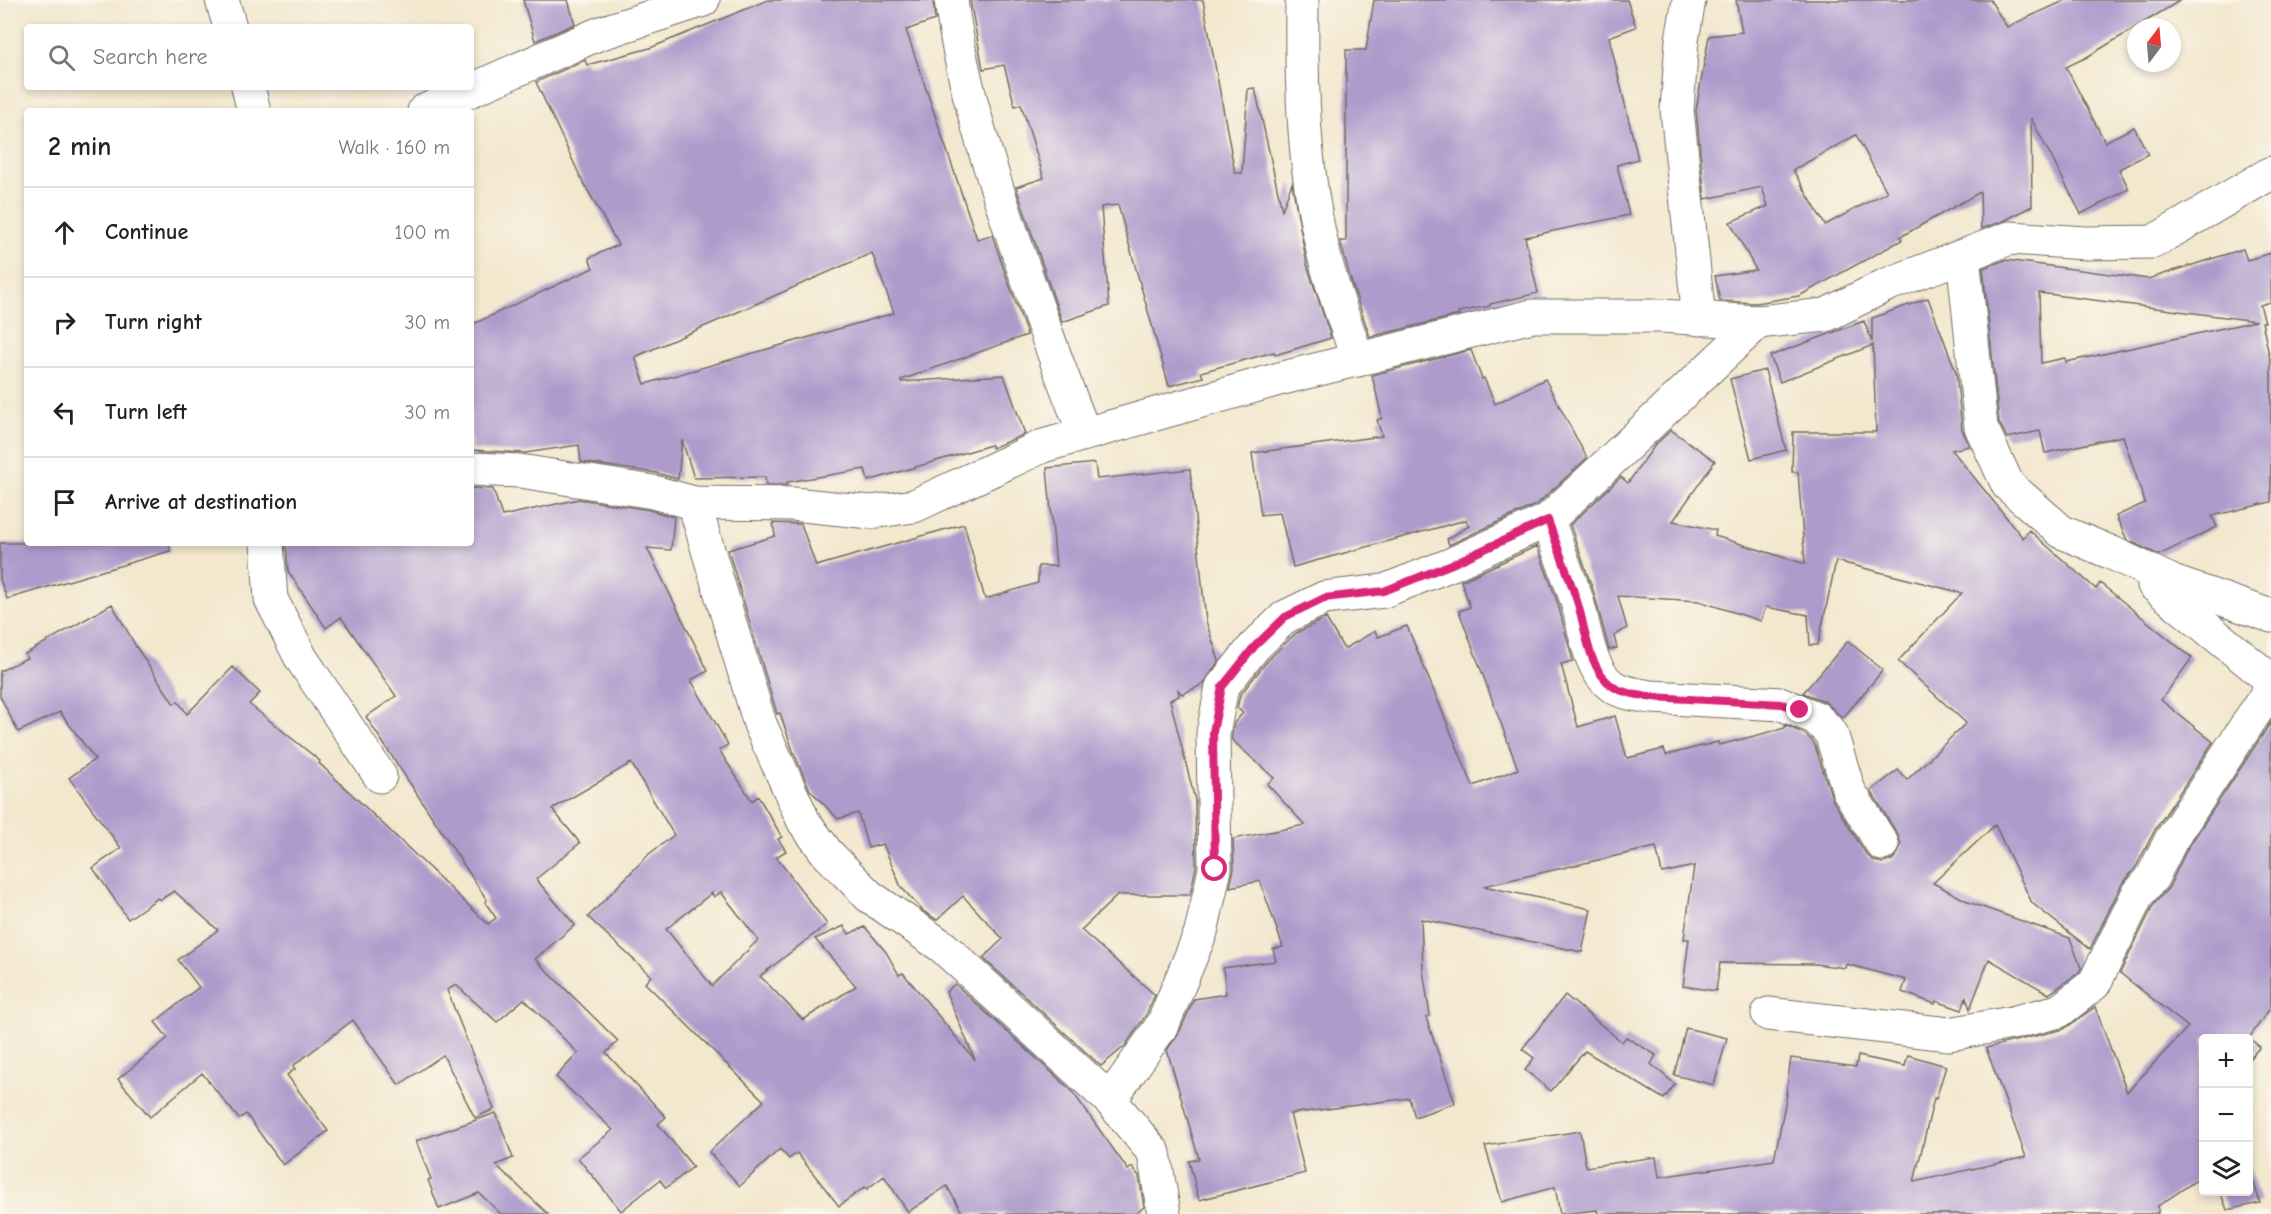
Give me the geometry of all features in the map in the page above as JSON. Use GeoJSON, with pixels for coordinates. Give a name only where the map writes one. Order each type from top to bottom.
{"type":"FeatureCollection","features":[{"type":"Feature","properties":{"kind":"street"},"geometry":{"type":"LineString","coordinates":[[222,0],[229,24]]}},
{"type":"Feature","properties":{"kind":"street"},"geometry":{"type":"LineString","coordinates":[[474,89],[598,34],[703,0]]}},
{"type":"Feature","properties":{"kind":"street"},"geometry":{"type":"LineString","coordinates":[[951,0],[954,25],[975,116],[1004,210],[1061,376],[1085,434]]}},
{"type":"Feature","properties":{"kind":"street"},"geometry":{"type":"LineString","coordinates":[[1302,0],[1301,74],[1308,166],[1322,247],[1358,360]]}},
{"type":"Feature","properties":{"kind":"street"},"geometry":{"type":"LineString","coordinates":[[1689,0],[1682,40],[1677,110],[1699,319]]}},
{"type":"Feature","properties":{"kind":"street"},"geometry":{"type":"LineString","coordinates":[[249,90],[253,108]]}},
{"type":"Feature","properties":{"kind":"street"},"geometry":{"type":"LineString","coordinates":[[431,108],[471,90]]}},
{"type":"Feature","properties":{"kind":"street"},"geometry":{"type":"LineString","coordinates":[[474,469],[531,472],[653,492],[694,503],[793,504],[872,512],[914,506],[1043,446],[1279,379],[1532,316],[1661,316],[1758,322],[1826,315],[1886,285],[2010,238],[2085,243],[2153,242],[2271,173]]}},
{"type":"Feature","properties":{"kind":"street"},"geometry":{"type":"LineString","coordinates":[[1963,256],[1981,427],[2008,485],[2062,532],[2173,582],[2271,616]]}},
{"type":"Feature","properties":{"kind":"street"},"geometry":{"type":"LineString","coordinates":[[1110,1100],[1163,1024],[1201,932],[1215,869],[1213,732],[1222,687],[1254,647],[1285,617],[1324,598],[1384,591],[1452,564],[1548,520],[1758,322]]}},
{"type":"Feature","properties":{"kind":"street"},"geometry":{"type":"LineString","coordinates":[[694,503],[760,723],[804,822],[827,854],[868,896],[943,946],[1110,1100],[1154,1153],[1164,1214]]}},
{"type":"Feature","properties":{"kind":"street"},"geometry":{"type":"LineString","coordinates":[[1548,520],[1577,601],[1586,639],[1599,672],[1612,686],[1651,697],[1782,704],[1816,718],[1832,733],[1849,791],[1882,844]]}},
{"type":"Feature","properties":{"kind":"street"},"geometry":{"type":"LineString","coordinates":[[267,546],[271,600],[301,658],[380,776]]}},
{"type":"Feature","properties":{"kind":"street"},"geometry":{"type":"LineString","coordinates":[[2112,553],[2184,607],[2271,680]]}},
{"type":"Feature","properties":{"kind":"street"},"geometry":{"type":"LineString","coordinates":[[1768,1014],[1949,1034],[2012,1023],[2059,1011],[2094,984],[2138,894],[2152,878],[2171,840],[2271,688]]}},
{"type":"Feature","properties":{"kind":"building"},"geometry":{"type":"Polygon","coordinates":[[[523,0],[568,0],[575,24],[535,41],[523,0]]]}},
{"type":"Feature","properties":{"kind":"building"},"geometry":{"type":"Polygon","coordinates":[[[768,0],[933,0],[935,20],[906,30],[977,239],[992,235],[1027,335],[901,380],[901,382],[1004,375],[1025,434],[992,448],[991,445],[868,481],[865,469],[787,482],[788,485],[766,485],[765,477],[694,478],[682,440],[678,479],[656,473],[581,462],[579,445],[525,453],[474,450],[474,324],[593,268],[589,258],[618,245],[581,178],[536,82],[585,60],[587,65],[650,48],[768,0]],[[872,253],[635,357],[645,384],[894,313],[872,253]]]}},
{"type":"Feature","properties":{"kind":"building"},"geometry":{"type":"Polygon","coordinates":[[[970,0],[1203,0],[1235,173],[1242,173],[1248,89],[1255,88],[1282,210],[1292,183],[1307,265],[1331,338],[1275,355],[1274,352],[1201,372],[1203,377],[1169,386],[1118,205],[1101,207],[1109,306],[1062,322],[1016,187],[1044,178],[1021,104],[1015,106],[1004,65],[983,69],[970,0]]]}},
{"type":"Feature","properties":{"kind":"building"},"geometry":{"type":"Polygon","coordinates":[[[1374,0],[1627,0],[1636,27],[1609,37],[1638,159],[1617,165],[1629,215],[1525,237],[1538,293],[1458,312],[1459,315],[1370,337],[1340,241],[1346,241],[1346,50],[1366,50],[1374,0]]]}},
{"type":"Feature","properties":{"kind":"building"},"geometry":{"type":"Polygon","coordinates":[[[1736,0],[1990,0],[2007,27],[2066,0],[2181,0],[2151,18],[2127,18],[2127,33],[2066,67],[2105,142],[2134,127],[2148,154],[2119,169],[2129,189],[2081,214],[2031,118],[2032,206],[2006,220],[1981,229],[1980,192],[1900,237],[1902,240],[1799,296],[1756,303],[1720,301],[1715,276],[1756,270],[1730,222],[1768,206],[1762,187],[1705,199],[1696,110],[1709,36],[1742,32],[1736,0]],[[1856,135],[1793,170],[1825,225],[1887,192],[1856,135]]]}},
{"type":"Feature","properties":{"kind":"building"},"geometry":{"type":"Polygon","coordinates":[[[2243,249],[2247,260],[2271,253],[2271,302],[2260,305],[2271,364],[2271,502],[2212,516],[2217,527],[2159,555],[2127,540],[2116,516],[2145,503],[2123,436],[2045,453],[2040,431],[2007,438],[1999,422],[1983,268],[2005,260],[2148,279],[2243,249]],[[2039,293],[2041,363],[2065,358],[2066,362],[2256,321],[2039,293]]]}},
{"type":"Feature","properties":{"kind":"building"},"geometry":{"type":"Polygon","coordinates":[[[1928,298],[1956,372],[1962,429],[1969,446],[1952,450],[2023,538],[2029,530],[2096,589],[2100,583],[2192,658],[2161,700],[2213,742],[2155,830],[2136,867],[2121,886],[2090,949],[2032,903],[1995,825],[1933,883],[1971,903],[2070,938],[2081,968],[2079,972],[2049,994],[1989,959],[1970,1009],[1966,997],[1962,1010],[1936,1001],[1935,1004],[1902,992],[1906,980],[1846,964],[1845,968],[1815,964],[1720,963],[1716,991],[1683,986],[1689,939],[1684,939],[1694,866],[1662,873],[1656,847],[1483,886],[1591,909],[1582,952],[1421,919],[1423,970],[1430,1016],[1426,1017],[1455,1103],[1415,1117],[1409,1098],[1290,1114],[1305,1173],[1199,1200],[1189,1161],[1199,1159],[1167,1050],[1180,1031],[1194,999],[1226,994],[1223,968],[1276,961],[1273,949],[1283,947],[1260,881],[1230,887],[1234,869],[1233,839],[1305,825],[1267,784],[1274,778],[1232,740],[1234,723],[1243,713],[1237,708],[1240,695],[1268,660],[1296,633],[1326,618],[1344,649],[1375,631],[1378,637],[1407,626],[1473,786],[1518,769],[1459,611],[1470,607],[1461,581],[1537,546],[1558,604],[1573,661],[1561,664],[1578,727],[1615,716],[1627,758],[1664,749],[1666,755],[1718,742],[1719,745],[1785,728],[1785,725],[1805,734],[1814,743],[1833,801],[1866,854],[1874,861],[1883,863],[1892,860],[1898,853],[1901,844],[1898,835],[1871,791],[1898,770],[1907,780],[1966,723],[1898,661],[1962,593],[1836,561],[1818,645],[1810,645],[1808,615],[1766,607],[1761,621],[1699,601],[1618,596],[1627,628],[1614,636],[1617,648],[1609,650],[1594,593],[1570,525],[1621,477],[1628,483],[1655,445],[1671,430],[1715,461],[1673,521],[1716,530],[1715,536],[1805,564],[1798,472],[1792,472],[1793,432],[1876,432],[1873,345],[1780,382],[1770,356],[1864,321],[1872,342],[1872,318],[1928,298]]]}},
{"type":"Feature","properties":{"kind":"building"},"geometry":{"type":"Polygon","coordinates":[[[1471,350],[1495,404],[1545,379],[1587,458],[1537,504],[1449,545],[1447,539],[1469,526],[1466,520],[1293,567],[1280,513],[1261,515],[1252,453],[1382,436],[1377,420],[1382,418],[1372,375],[1471,350]]]}},
{"type":"Feature","properties":{"kind":"building"},"geometry":{"type":"Polygon","coordinates":[[[1765,370],[1786,450],[1751,459],[1730,379],[1765,370]]]}},
{"type":"Feature","properties":{"kind":"building"},"geometry":{"type":"Polygon","coordinates":[[[1095,463],[1097,479],[1190,469],[1206,621],[1219,661],[1204,684],[1182,694],[1178,690],[1179,696],[1170,700],[1195,800],[1196,867],[1190,895],[1118,895],[1081,930],[1155,995],[1146,1015],[1125,1046],[1101,1066],[983,958],[1003,939],[963,896],[937,920],[923,911],[901,887],[883,844],[868,848],[858,813],[838,819],[810,790],[780,713],[777,714],[728,550],[775,536],[773,523],[801,524],[816,566],[964,524],[985,599],[1038,583],[1038,566],[1056,566],[1047,468],[1095,463]]]}},
{"type":"Feature","properties":{"kind":"building"},"geometry":{"type":"Polygon","coordinates":[[[474,488],[493,489],[502,516],[579,499],[649,510],[674,517],[671,550],[647,548],[708,671],[691,680],[728,745],[719,750],[752,801],[758,796],[782,837],[778,839],[786,851],[776,857],[827,924],[760,976],[803,1020],[856,986],[815,939],[844,926],[849,934],[865,927],[886,952],[899,975],[903,973],[975,1060],[946,992],[955,984],[1072,1091],[1128,1170],[1132,1167],[1139,1176],[1144,1207],[1135,1214],[963,1214],[947,1186],[908,1212],[884,1176],[839,1206],[797,1153],[789,1159],[780,1149],[740,1186],[709,1152],[764,1101],[645,983],[651,976],[588,917],[649,854],[674,835],[631,763],[552,809],[580,843],[536,879],[575,925],[535,959],[618,1041],[606,1053],[666,1117],[658,1124],[693,1167],[666,1188],[660,1180],[621,1211],[578,1158],[613,1130],[556,1077],[578,1053],[524,999],[497,1022],[456,985],[447,990],[494,1109],[475,1118],[443,1055],[399,1085],[353,1020],[293,1066],[295,1069],[287,1075],[328,1131],[283,1165],[246,1114],[239,1119],[202,1073],[150,1117],[118,1079],[168,1038],[155,1022],[199,987],[178,960],[218,930],[174,891],[160,900],[158,898],[128,919],[93,868],[121,848],[69,778],[95,759],[60,712],[18,732],[0,696],[0,671],[27,658],[25,654],[112,604],[137,648],[174,704],[178,701],[187,714],[233,667],[260,693],[249,704],[320,761],[319,763],[488,924],[496,918],[485,902],[487,900],[366,717],[396,696],[341,617],[326,628],[288,571],[286,546],[474,546],[474,488]],[[721,892],[714,897],[712,893],[666,929],[712,986],[758,940],[721,892]]]}},
{"type":"Feature","properties":{"kind":"building"},"geometry":{"type":"Polygon","coordinates":[[[0,543],[24,543],[24,546],[169,546],[170,551],[7,599],[0,579],[0,543]]]}},
{"type":"Feature","properties":{"kind":"building"},"geometry":{"type":"Polygon","coordinates":[[[1848,641],[1883,670],[1843,718],[1824,701],[1803,693],[1848,641]]]}},
{"type":"Feature","properties":{"kind":"building"},"geometry":{"type":"Polygon","coordinates":[[[2271,722],[2271,1007],[2252,1034],[2199,1034],[2199,1178],[2158,1206],[2158,1214],[1598,1214],[1597,1210],[1560,1214],[1555,1187],[1502,1202],[1485,1146],[1580,1131],[1586,1167],[1656,1157],[1659,1177],[1774,1160],[1787,1094],[1791,1058],[1856,1067],[1858,1056],[1905,1066],[1908,1055],[1946,1066],[1936,1099],[1934,1098],[1914,1182],[2026,1157],[1986,1048],[2064,1029],[2095,1007],[2127,1092],[2188,1027],[2120,973],[2154,904],[2169,887],[2187,849],[2271,722]]]}},
{"type":"Feature","properties":{"kind":"building"},"geometry":{"type":"Polygon","coordinates":[[[1565,995],[1622,1042],[1626,1037],[1656,1055],[1651,1064],[1675,1084],[1664,1099],[1585,1051],[1551,1091],[1525,1070],[1534,1058],[1522,1049],[1565,995]]]}},
{"type":"Feature","properties":{"kind":"building"},"geometry":{"type":"Polygon","coordinates":[[[1686,1028],[1727,1038],[1714,1085],[1674,1075],[1686,1028]]]}},
{"type":"Feature","properties":{"kind":"building"},"geometry":{"type":"Polygon","coordinates":[[[2253,1041],[2260,1047],[2253,1055],[2253,1041]]]}},
{"type":"Feature","properties":{"kind":"building"},"geometry":{"type":"Polygon","coordinates":[[[496,1113],[513,1158],[496,1165],[548,1214],[501,1214],[479,1193],[439,1209],[428,1180],[431,1179],[416,1141],[496,1113]]]}},
{"type":"Feature","properties":{"kind":"building"},"geometry":{"type":"Polygon","coordinates":[[[2253,1180],[2260,1203],[2227,1210],[2222,1196],[2253,1196],[2253,1180]]]}},
{"type":"Feature","properties":{"kind":"route"},"geometry":{"type":"LineString","coordinates":[[1215,869],[1213,732],[1222,687],[1254,647],[1285,617],[1324,598],[1384,591],[1452,564],[1548,520],[1577,601],[1586,639],[1599,672],[1612,686],[1651,697],[1782,704],[1800,710]]}}]}
